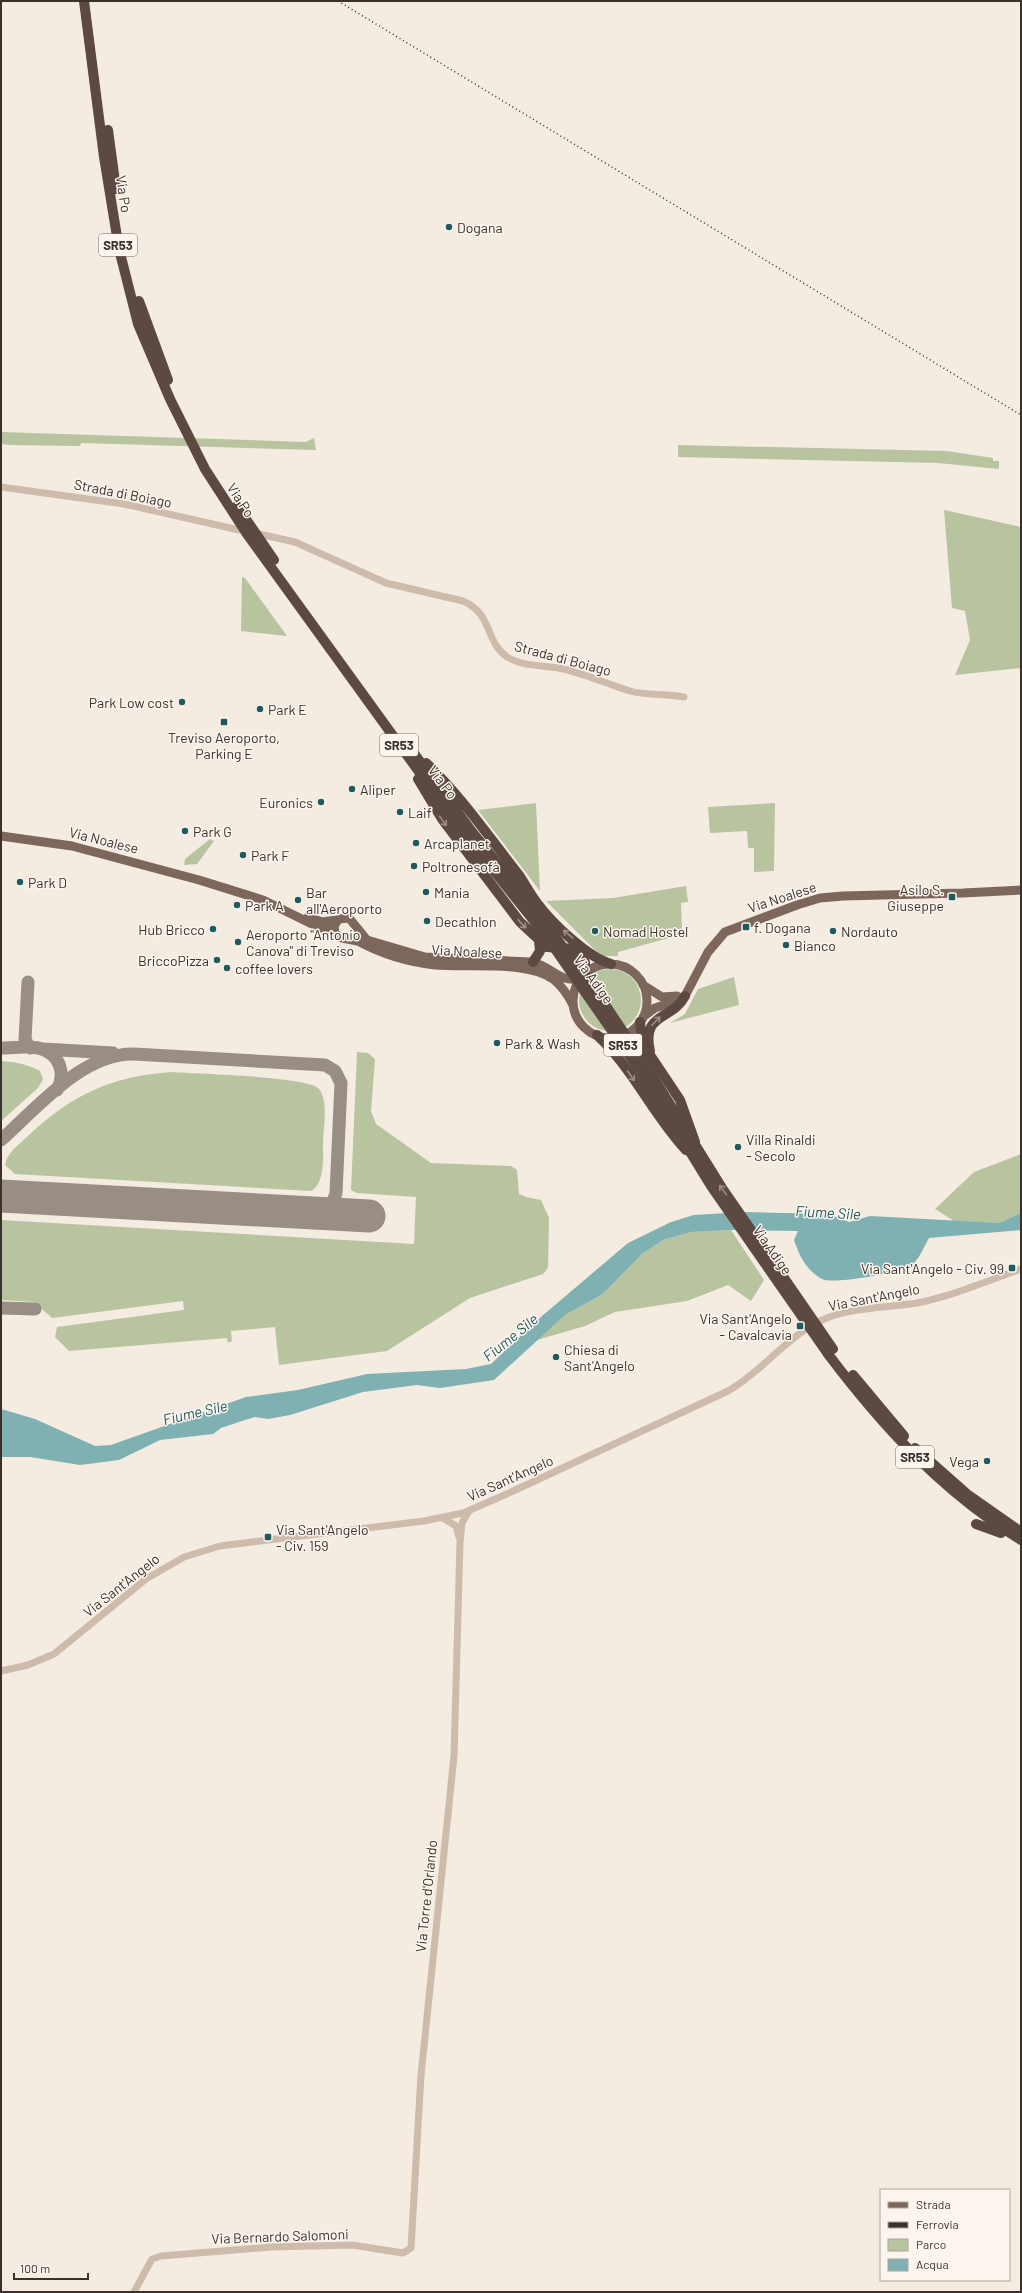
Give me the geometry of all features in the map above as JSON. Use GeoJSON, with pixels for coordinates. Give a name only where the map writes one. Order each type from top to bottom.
{"type":"FeatureCollection","features":[{"type":"Feature","properties":{"kind":"highway","name":"Via Po"},"geometry":{"type":"LineString","coordinates":[[84,1],[104,157],[119,249],[138,324],[154,366],[205,469],[247,534],[406,748]]}},
{"type":"Feature","properties":{"kind":"highway","name":"Via Po"},"geometry":{"type":"LineString","coordinates":[[91,1],[126,252],[139,303],[174,396],[220,482],[406,748],[459,827],[545,936]]}},
{"type":"Feature","properties":{"kind":"highway"},"geometry":{"type":"LineString","coordinates":[[406,748],[442,777],[551,919],[595,958],[611,964]]}},
{"type":"Feature","properties":{"kind":"highway"},"geometry":{"type":"LineString","coordinates":[[533,962],[540,951],[545,936]]}},
{"type":"Feature","properties":{"kind":"highway"},"geometry":{"type":"LineString","coordinates":[[545,936],[547,946],[575,949],[585,962],[583,976]]}},
{"type":"Feature","properties":{"kind":"highway","name":"Via Adige"},"geometry":{"type":"LineString","coordinates":[[545,936],[600,997],[635,1049],[696,1154],[831,1352],[880,1420],[929,1471],[973,1508],[1021,1540]]}},
{"type":"Feature","properties":{"kind":"highway"},"geometry":{"type":"LineString","coordinates":[[652,1056],[648,1040],[649,1029],[658,1017],[680,1004],[685,996]]}},
{"type":"Feature","properties":{"kind":"highway"},"geometry":{"type":"LineString","coordinates":[[642,1020],[642,1043],[680,1100],[696,1154]]}},
{"type":"Feature","properties":{"kind":"highway"},"geometry":{"type":"LineString","coordinates":[[597,1035],[618,1057],[670,1133],[696,1154]]}},
{"type":"Feature","properties":{"kind":"highway","name":"Via Adige"},"geometry":{"type":"LineString","coordinates":[[831,1352],[901,1433],[967,1494],[1021,1532]]}},
{"type":"Feature","properties":{"kind":"highway"},"geometry":{"type":"LineString","coordinates":[[901,1433],[918,1442],[943,1467],[952,1471]]}},
{"type":"Feature","properties":{"kind":"highway"},"geometry":{"type":"LineString","coordinates":[[976,1524],[994,1529],[1021,1544]]}},
{"type":"Feature","properties":{"kind":"main road","name":"Via Noalese"},"geometry":{"type":"LineString","coordinates":[[1,836],[77,847],[198,880],[263,900],[316,926],[335,933]]}},
{"type":"Feature","properties":{"kind":"main road","name":"Via Noalese"},"geometry":{"type":"LineString","coordinates":[[198,880],[214,880],[260,892],[319,921],[337,920]]}},
{"type":"Feature","properties":{"kind":"main road","name":"Via Noalese"},"geometry":{"type":"LineString","coordinates":[[685,996],[708,952],[725,932],[797,905],[826,897],[1021,890]]}},
{"type":"Feature","properties":{"kind":"main road"},"geometry":{"type":"LineString","coordinates":[[347,917],[352,920],[355,926],[353,935],[347,939],[341,938],[335,933],[334,926],[337,920],[347,917]]}},
{"type":"Feature","properties":{"kind":"main road","name":"Via Noalese"},"geometry":{"type":"LineString","coordinates":[[355,926],[367,940],[425,957],[533,962],[543,966],[565,980],[583,976],[597,967],[611,964]]}},
{"type":"Feature","properties":{"kind":"main road"},"geometry":{"type":"LineString","coordinates":[[611,964],[630,970],[643,985],[662,997],[667,998],[680,995],[688,986],[709,945],[716,937],[725,932]]}},
{"type":"Feature","properties":{"kind":"main road","name":"Via Noalese"},"geometry":{"type":"LineString","coordinates":[[347,939],[359,942],[371,949],[425,964],[532,969],[556,981],[573,1005],[582,1026],[597,1035]]}},
{"type":"Feature","properties":{"kind":"main road"},"geometry":{"type":"LineString","coordinates":[[573,1005],[574,991],[583,976]]}},
{"type":"Feature","properties":{"kind":"main road"},"geometry":{"type":"LineString","coordinates":[[642,1020],[647,1001],[643,985]]}},
{"type":"Feature","properties":{"kind":"main road"},"geometry":{"type":"LineString","coordinates":[[597,1035],[616,1037],[634,1029],[655,1008],[676,1001],[685,996]]}},
{"type":"Feature","properties":{"kind":"street","name":"Strada di Boiago"},"geometry":{"type":"LineString","coordinates":[[1,486],[124,504],[239,530]]}},
{"type":"Feature","properties":{"kind":"street","name":"Strada di Boiago"},"geometry":{"type":"LineString","coordinates":[[259,534],[295,542],[386,583],[463,601],[475,606],[481,613],[502,653],[523,664],[564,669],[584,674],[631,691],[684,697]]}},
{"type":"Feature","properties":{"kind":"street","name":"Via Sant'Angelo"},"geometry":{"type":"LineString","coordinates":[[1,1671],[28,1665],[54,1654],[146,1579],[170,1563],[192,1554],[230,1545],[442,1518],[469,1511],[728,1391],[760,1370],[804,1330],[823,1320],[842,1313],[938,1298],[1021,1269]]}},
{"type":"Feature","properties":{"kind":"street","name":"Via Torre d'Orlando"},"geometry":{"type":"LineString","coordinates":[[409,2250],[412,2238],[421,2075],[454,1756],[460,1526],[469,1511]]}},
{"type":"Feature","properties":{"kind":"street"},"geometry":{"type":"LineString","coordinates":[[457,1514],[460,1526]]}},
{"type":"Feature","properties":{"kind":"street"},"geometry":{"type":"LineString","coordinates":[[442,1518],[460,1526]]}},
{"type":"Feature","properties":{"kind":"street","name":"Via Bernardo Salomoni"},"geometry":{"type":"LineString","coordinates":[[134,2292],[152,2259],[161,2256],[271,2247],[352,2245],[403,2253],[409,2250]]}},
{"type":"Feature","properties":{"kind":"green space"},"geometry":{"type":"Polygon","coordinates":[[[1,432],[306,442],[314,438],[316,450],[81,443],[80,446],[10,445],[1,444],[1,432]]]}},
{"type":"Feature","properties":{"kind":"green space"},"geometry":{"type":"Polygon","coordinates":[[[678,445],[947,451],[993,458],[993,461],[999,461],[999,469],[938,463],[678,457],[678,445]]]}},
{"type":"Feature","properties":{"kind":"green space"},"geometry":{"type":"Polygon","coordinates":[[[944,510],[1021,527],[1021,668],[955,675],[970,640],[965,611],[952,608],[944,510]]]}},
{"type":"Feature","properties":{"kind":"green space"},"geometry":{"type":"Polygon","coordinates":[[[242,577],[245,578],[287,636],[241,631],[242,577]]]}},
{"type":"Feature","properties":{"kind":"green space"},"geometry":{"type":"Polygon","coordinates":[[[536,803],[540,891],[478,810],[536,803]]]}},
{"type":"Feature","properties":{"kind":"green space"},"geometry":{"type":"Polygon","coordinates":[[[775,803],[774,871],[754,872],[754,848],[748,848],[747,831],[710,833],[708,807],[775,803]]]}},
{"type":"Feature","properties":{"kind":"green space"},"geometry":{"type":"Polygon","coordinates":[[[210,839],[214,841],[197,864],[184,865],[185,859],[210,839]]]}},
{"type":"Feature","properties":{"kind":"green space"},"geometry":{"type":"Polygon","coordinates":[[[686,886],[688,902],[681,903],[682,930],[680,935],[618,952],[618,956],[604,956],[596,951],[546,901],[613,898],[686,886]]]}},
{"type":"Feature","properties":{"kind":"green space"},"geometry":{"type":"Polygon","coordinates":[[[610,969],[622,972],[632,978],[638,988],[641,1000],[638,1012],[632,1022],[622,1028],[610,1031],[598,1028],[588,1022],[582,1012],[579,1000],[582,988],[588,978],[598,972],[610,969]]]}},
{"type":"Feature","properties":{"kind":"green space"},"geometry":{"type":"Polygon","coordinates":[[[734,977],[739,1005],[670,1023],[685,1014],[698,989],[734,977]]]}},
{"type":"Feature","properties":{"kind":"green space"},"geometry":{"type":"Polygon","coordinates":[[[357,1052],[368,1053],[375,1059],[371,1111],[376,1124],[431,1163],[511,1166],[517,1170],[519,1194],[541,1200],[549,1218],[548,1268],[543,1274],[470,1298],[387,1351],[279,1365],[275,1327],[231,1331],[232,1341],[228,1343],[227,1338],[69,1351],[55,1337],[57,1327],[184,1310],[183,1301],[52,1318],[34,1302],[1,1300],[1,1220],[414,1244],[416,1197],[357,1193],[351,1190],[357,1052]]]}},
{"type":"Feature","properties":{"kind":"green space"},"geometry":{"type":"Polygon","coordinates":[[[1,1061],[21,1064],[40,1071],[43,1079],[38,1088],[1,1121],[1,1061]]]}},
{"type":"Feature","properties":{"kind":"green space"},"geometry":{"type":"Polygon","coordinates":[[[172,1072],[274,1078],[295,1081],[311,1085],[319,1089],[324,1101],[325,1115],[323,1162],[321,1176],[316,1188],[311,1191],[15,1174],[5,1165],[8,1156],[18,1145],[61,1108],[78,1098],[112,1083],[150,1074],[172,1072]]]}},
{"type":"Feature","properties":{"kind":"green space"},"geometry":{"type":"Polygon","coordinates":[[[1021,1154],[1021,1213],[999,1223],[954,1221],[935,1209],[974,1172],[1021,1154]]]}},
{"type":"Feature","properties":{"kind":"green space"},"geometry":{"type":"Polygon","coordinates":[[[731,1230],[764,1280],[751,1301],[728,1285],[687,1301],[615,1312],[585,1326],[537,1340],[565,1315],[603,1294],[642,1254],[663,1240],[691,1232],[731,1230]]]}},
{"type":"Feature","properties":{"kind":"water"},"geometry":{"type":"Polygon","coordinates":[[[745,1212],[828,1214],[849,1222],[870,1216],[999,1223],[1021,1213],[1021,1230],[929,1238],[915,1262],[909,1266],[885,1273],[840,1280],[822,1279],[812,1272],[804,1262],[794,1240],[798,1231],[731,1230],[691,1232],[663,1240],[642,1254],[603,1294],[565,1315],[494,1380],[440,1388],[417,1385],[363,1392],[290,1415],[268,1419],[255,1417],[221,1428],[213,1434],[160,1440],[119,1460],[80,1465],[30,1457],[1,1457],[1,1409],[35,1419],[95,1446],[111,1445],[246,1397],[298,1390],[367,1374],[466,1369],[491,1364],[542,1316],[628,1243],[671,1222],[694,1215],[745,1212]]]}},
{"type":"Feature","properties":{"kind":"taxiway"},"geometry":{"type":"LineString","coordinates":[[28,982],[25,1040],[30,1048]]}},
{"type":"Feature","properties":{"kind":"taxiway"},"geometry":{"type":"LineString","coordinates":[[1,1048],[32,1047],[48,1052],[57,1060],[60,1066],[61,1078],[57,1090]]}},
{"type":"Feature","properties":{"kind":"taxiway"},"geometry":{"type":"LineString","coordinates":[[43,1049],[113,1053]]}},
{"type":"Feature","properties":{"kind":"taxiway"},"geometry":{"type":"LineString","coordinates":[[1,1140],[45,1098],[79,1072],[96,1063],[115,1056],[134,1054],[325,1065],[335,1071],[341,1083],[336,1193],[332,1203],[326,1208],[307,1212]]}},
{"type":"Feature","properties":{"kind":"taxiway"},"geometry":{"type":"LineString","coordinates":[[1,1194],[7,1196]]}},
{"type":"Feature","properties":{"kind":"taxiway"},"geometry":{"type":"LineString","coordinates":[[1,1308],[35,1309]]}},
{"type":"Feature","properties":{"kind":"runway"},"geometry":{"type":"LineString","coordinates":[[1,1196],[369,1216]]}},
{"type":"Feature","properties":{"kind":"railway"},"geometry":{"type":"LineString","coordinates":[[338,1],[1021,415]]}},
{"type":"Feature","properties":{"kind":"place","name":"Dogana"},"geometry":{"type":"Point","coordinates":[449,227]}},
{"type":"Feature","properties":{"kind":"place","name":"Park Low cost"},"geometry":{"type":"Point","coordinates":[182,702]}},
{"type":"Feature","properties":{"kind":"place","name":"Park E"},"geometry":{"type":"Point","coordinates":[260,709]}},
{"type":"Feature","properties":{"kind":"place","name":"Treviso Aeroporto, Parking E"},"geometry":{"type":"Point","coordinates":[224,722]}},
{"type":"Feature","properties":{"kind":"place","name":"Aliper"},"geometry":{"type":"Point","coordinates":[352,789]}},
{"type":"Feature","properties":{"kind":"place","name":"Euronics"},"geometry":{"type":"Point","coordinates":[321,802]}},
{"type":"Feature","properties":{"kind":"place","name":"Laif"},"geometry":{"type":"Point","coordinates":[400,812]}},
{"type":"Feature","properties":{"kind":"place","name":"Park G"},"geometry":{"type":"Point","coordinates":[185,831]}},
{"type":"Feature","properties":{"kind":"place","name":"Arcaplanet"},"geometry":{"type":"Point","coordinates":[416,843]}},
{"type":"Feature","properties":{"kind":"place","name":"Park F"},"geometry":{"type":"Point","coordinates":[243,855]}},
{"type":"Feature","properties":{"kind":"place","name":"Poltronesofà"},"geometry":{"type":"Point","coordinates":[414,866]}},
{"type":"Feature","properties":{"kind":"place","name":"Park D"},"geometry":{"type":"Point","coordinates":[20,882]}},
{"type":"Feature","properties":{"kind":"place","name":"Mania"},"geometry":{"type":"Point","coordinates":[426,892]}},
{"type":"Feature","properties":{"kind":"place","name":"Asilo S. Giuseppe"},"geometry":{"type":"Point","coordinates":[952,897]}},
{"type":"Feature","properties":{"kind":"place","name":"Bar all'Aeroporto"},"geometry":{"type":"Point","coordinates":[298,900]}},
{"type":"Feature","properties":{"kind":"place","name":"Park A"},"geometry":{"type":"Point","coordinates":[237,905]}},
{"type":"Feature","properties":{"kind":"place","name":"Decathlon"},"geometry":{"type":"Point","coordinates":[427,921]}},
{"type":"Feature","properties":{"kind":"place","name":"f. Dogana"},"geometry":{"type":"Point","coordinates":[746,927]}},
{"type":"Feature","properties":{"kind":"place","name":"Hub Bricco"},"geometry":{"type":"Point","coordinates":[213,929]}},
{"type":"Feature","properties":{"kind":"place","name":"Nomad Hostel"},"geometry":{"type":"Point","coordinates":[595,931]}},
{"type":"Feature","properties":{"kind":"place","name":"Nordauto"},"geometry":{"type":"Point","coordinates":[833,931]}},
{"type":"Feature","properties":{"kind":"place","name":"Aeroporto \"Antonio Canova\" di Treviso"},"geometry":{"type":"Point","coordinates":[238,942]}},
{"type":"Feature","properties":{"kind":"place","name":"Bianco"},"geometry":{"type":"Point","coordinates":[786,945]}},
{"type":"Feature","properties":{"kind":"place","name":"BriccoPizza"},"geometry":{"type":"Point","coordinates":[217,960]}},
{"type":"Feature","properties":{"kind":"place","name":"coffee lovers"},"geometry":{"type":"Point","coordinates":[227,968]}},
{"type":"Feature","properties":{"kind":"place","name":"Park & Wash"},"geometry":{"type":"Point","coordinates":[497,1043]}},
{"type":"Feature","properties":{"kind":"place","name":"Villa Rinaldi - Secolo"},"geometry":{"type":"Point","coordinates":[738,1147]}},
{"type":"Feature","properties":{"kind":"place","name":"Via Sant'Angelo - Civ. 99"},"geometry":{"type":"Point","coordinates":[1012,1268]}},
{"type":"Feature","properties":{"kind":"place","name":"Via Sant'Angelo - Cavalcavia"},"geometry":{"type":"Point","coordinates":[800,1326]}},
{"type":"Feature","properties":{"kind":"place","name":"Chiesa di Sant'Angelo"},"geometry":{"type":"Point","coordinates":[556,1357]}},
{"type":"Feature","properties":{"kind":"place","name":"Vega"},"geometry":{"type":"Point","coordinates":[987,1461]}},
{"type":"Feature","properties":{"kind":"place","name":"Via Sant'Angelo - Civ. 159"},"geometry":{"type":"Point","coordinates":[268,1537]}},
{"type":"Feature","properties":{"kind":"water label","name":"Fiume Sile"},"geometry":{"type":"Point","coordinates":[828,1212]}},
{"type":"Feature","properties":{"kind":"water label","name":"Fiume Sile"},"geometry":{"type":"Point","coordinates":[510,1337]}},
{"type":"Feature","properties":{"kind":"water label","name":"Fiume Sile"},"geometry":{"type":"Point","coordinates":[195,1412]}}]}
